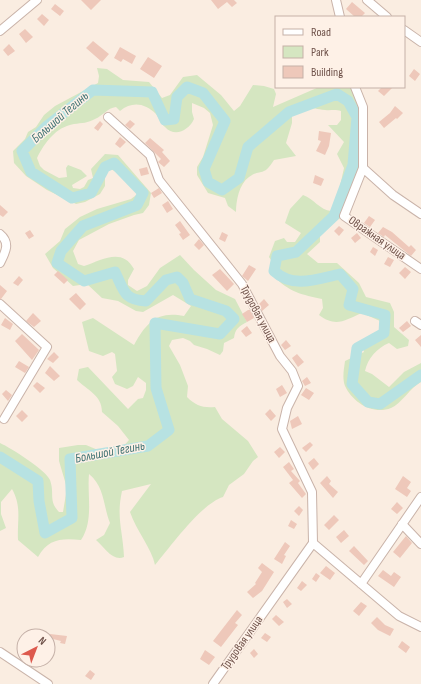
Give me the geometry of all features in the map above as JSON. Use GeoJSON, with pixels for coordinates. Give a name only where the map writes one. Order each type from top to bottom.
{"type":"FeatureCollection","features":[{"type":"Feature","properties":{"kind":"street"},"geometry":{"type":"LineString","coordinates":[[0,31],[37,0]]}},
{"type":"Feature","properties":{"kind":"street"},"geometry":{"type":"LineString","coordinates":[[336,0],[340,16]]}},
{"type":"Feature","properties":{"kind":"street"},"geometry":{"type":"LineString","coordinates":[[367,0],[386,16]]}},
{"type":"Feature","properties":{"kind":"street"},"geometry":{"type":"LineString","coordinates":[[405,31],[421,42]]}},
{"type":"Feature","properties":{"kind":"street","name":"Овражная улица"},"geometry":{"type":"LineString","coordinates":[[355,88],[363,107],[363,168],[344,216],[421,269]]}},
{"type":"Feature","properties":{"kind":"street","name":"Трудовая улица"},"geometry":{"type":"LineString","coordinates":[[108,117],[150,155],[159,180],[242,284],[280,356],[292,371],[298,386],[287,408],[282,429],[312,492],[313,543],[213,684]]}},
{"type":"Feature","properties":{"kind":"street"},"geometry":{"type":"LineString","coordinates":[[363,168],[393,195],[421,214]]}},
{"type":"Feature","properties":{"kind":"street"},"geometry":{"type":"LineString","coordinates":[[0,234],[4,238],[7,248],[0,263]]}},
{"type":"Feature","properties":{"kind":"street"},"geometry":{"type":"LineString","coordinates":[[1,310],[47,347],[4,419]]}},
{"type":"Feature","properties":{"kind":"street"},"geometry":{"type":"LineString","coordinates":[[361,584],[421,497]]}},
{"type":"Feature","properties":{"kind":"street"},"geometry":{"type":"LineString","coordinates":[[402,524],[421,544]]}},
{"type":"Feature","properties":{"kind":"street"},"geometry":{"type":"LineString","coordinates":[[313,543],[399,616],[421,627]]}},
{"type":"Feature","properties":{"kind":"street"},"geometry":{"type":"LineString","coordinates":[[0,652],[48,684]]}},
{"type":"Feature","properties":{"kind":"green space"},"geometry":{"type":"Polygon","coordinates":[[[97,68],[107,69],[123,80],[149,82],[162,98],[170,95],[183,77],[197,75],[221,95],[234,111],[240,106],[253,85],[274,89],[276,94],[273,107],[317,88],[355,88],[363,105],[363,168],[344,216],[327,226],[320,236],[320,242],[307,254],[318,263],[337,263],[359,283],[366,297],[390,303],[394,312],[394,327],[409,340],[408,346],[397,349],[389,343],[381,348],[371,358],[365,371],[372,374],[389,387],[404,372],[421,363],[421,382],[417,384],[395,406],[384,410],[377,410],[364,406],[353,398],[345,386],[343,377],[345,361],[364,352],[361,341],[381,329],[380,321],[362,313],[340,322],[325,319],[319,315],[323,308],[322,299],[296,292],[285,286],[274,276],[277,269],[269,257],[275,241],[284,238],[287,242],[295,242],[301,233],[285,223],[290,209],[303,195],[327,210],[331,211],[336,204],[344,168],[337,154],[344,142],[328,125],[337,125],[341,120],[341,111],[305,108],[292,116],[292,123],[286,143],[296,156],[274,160],[267,169],[249,177],[240,188],[236,212],[228,206],[225,198],[208,193],[197,175],[197,167],[203,157],[213,125],[210,113],[204,108],[192,103],[194,119],[192,123],[185,129],[177,132],[173,132],[164,126],[152,110],[147,107],[134,105],[120,111],[116,107],[113,108],[85,123],[74,124],[62,128],[56,132],[47,141],[37,158],[40,166],[44,170],[59,178],[67,177],[66,168],[68,165],[81,170],[87,176],[72,185],[73,188],[80,189],[84,187],[88,180],[93,178],[91,169],[105,154],[118,155],[151,193],[149,205],[143,213],[109,224],[79,240],[73,251],[78,264],[84,266],[111,257],[124,258],[134,269],[128,280],[128,285],[137,291],[147,286],[160,268],[180,255],[216,290],[235,299],[247,322],[238,328],[235,332],[234,338],[224,343],[223,351],[220,355],[194,345],[190,341],[183,338],[172,340],[169,346],[180,365],[188,386],[187,397],[200,406],[215,407],[222,419],[248,441],[258,457],[253,461],[244,474],[229,485],[223,497],[214,501],[196,517],[155,565],[151,552],[130,512],[151,484],[122,491],[120,501],[120,517],[124,557],[120,558],[112,556],[96,540],[104,535],[110,523],[101,491],[94,479],[89,474],[89,516],[85,533],[81,540],[67,539],[56,541],[46,546],[38,557],[18,540],[18,508],[12,489],[1,502],[1,514],[6,528],[0,531],[0,443],[28,460],[47,476],[50,480],[54,504],[59,512],[63,512],[67,488],[59,461],[59,448],[86,445],[98,450],[121,449],[129,440],[118,426],[102,412],[100,401],[97,397],[77,380],[79,369],[88,367],[128,409],[138,399],[143,398],[146,390],[146,383],[138,377],[133,386],[127,389],[115,384],[112,377],[117,371],[115,354],[112,352],[103,356],[89,351],[82,322],[93,318],[134,345],[148,324],[167,315],[184,316],[191,306],[173,295],[143,312],[136,311],[118,301],[102,298],[87,284],[73,286],[53,268],[45,254],[60,241],[65,229],[80,217],[97,209],[131,199],[139,193],[124,177],[111,169],[105,171],[105,186],[100,194],[85,202],[76,204],[47,190],[26,176],[14,163],[13,151],[25,139],[28,132],[36,127],[44,115],[55,106],[98,83],[99,76],[97,68]]]}},
{"type":"Feature","properties":{"kind":"building"},"geometry":{"type":"Polygon","coordinates":[[[81,0],[101,0],[91,10],[81,0]]]}},
{"type":"Feature","properties":{"kind":"building"},"geometry":{"type":"Polygon","coordinates":[[[211,0],[234,0],[237,3],[232,7],[227,2],[218,9],[211,0]]]}},
{"type":"Feature","properties":{"kind":"building"},"geometry":{"type":"Polygon","coordinates":[[[352,2],[365,13],[362,16],[354,16],[346,9],[352,2]]]}},
{"type":"Feature","properties":{"kind":"building"},"geometry":{"type":"Polygon","coordinates":[[[55,4],[64,11],[60,16],[51,9],[55,4]]]}},
{"type":"Feature","properties":{"kind":"building"},"geometry":{"type":"Polygon","coordinates":[[[42,14],[49,20],[44,26],[37,19],[42,14]]]}},
{"type":"Feature","properties":{"kind":"building"},"geometry":{"type":"Polygon","coordinates":[[[25,29],[33,37],[26,43],[19,34],[25,29]]]}},
{"type":"Feature","properties":{"kind":"building"},"geometry":{"type":"Polygon","coordinates":[[[93,41],[109,54],[102,62],[86,48],[93,41]]]}},
{"type":"Feature","properties":{"kind":"building"},"geometry":{"type":"Polygon","coordinates":[[[9,44],[15,51],[8,56],[3,50],[9,44]]]}},
{"type":"Feature","properties":{"kind":"building"},"geometry":{"type":"Polygon","coordinates":[[[120,47],[136,56],[132,64],[123,59],[121,62],[114,58],[120,47]]]}},
{"type":"Feature","properties":{"kind":"building"},"geometry":{"type":"Polygon","coordinates":[[[148,57],[162,66],[154,78],[140,69],[148,57]]]}},
{"type":"Feature","properties":{"kind":"building"},"geometry":{"type":"Polygon","coordinates":[[[414,69],[420,74],[415,81],[409,76],[414,69]]]}},
{"type":"Feature","properties":{"kind":"building"},"geometry":{"type":"Polygon","coordinates":[[[381,88],[392,88],[384,96],[378,91],[381,88]]]}},
{"type":"Feature","properties":{"kind":"building"},"geometry":{"type":"Polygon","coordinates":[[[395,106],[403,113],[384,128],[379,122],[390,113],[395,106]]]}},
{"type":"Feature","properties":{"kind":"building"},"geometry":{"type":"Polygon","coordinates":[[[130,120],[135,124],[130,129],[125,125],[130,120]]]}},
{"type":"Feature","properties":{"kind":"building"},"geometry":{"type":"Polygon","coordinates":[[[100,121],[103,124],[98,131],[94,128],[100,121]]]}},
{"type":"Feature","properties":{"kind":"building"},"geometry":{"type":"Polygon","coordinates":[[[319,131],[331,133],[329,146],[325,155],[316,151],[321,141],[318,140],[319,131]]]}},
{"type":"Feature","properties":{"kind":"building"},"geometry":{"type":"Polygon","coordinates":[[[120,137],[126,142],[120,148],[115,144],[120,137]]]}},
{"type":"Feature","properties":{"kind":"building"},"geometry":{"type":"Polygon","coordinates":[[[150,138],[164,150],[162,152],[170,161],[164,167],[158,162],[161,159],[145,143],[150,138]]]}},
{"type":"Feature","properties":{"kind":"building"},"geometry":{"type":"Polygon","coordinates":[[[147,167],[149,174],[141,176],[139,169],[147,167]]]}},
{"type":"Feature","properties":{"kind":"building"},"geometry":{"type":"Polygon","coordinates":[[[315,175],[324,179],[321,186],[313,183],[315,175]]]}},
{"type":"Feature","properties":{"kind":"building"},"geometry":{"type":"Polygon","coordinates":[[[159,188],[162,193],[154,198],[151,193],[159,188]]]}},
{"type":"Feature","properties":{"kind":"building"},"geometry":{"type":"Polygon","coordinates":[[[168,201],[173,209],[167,213],[162,205],[168,201]]]}},
{"type":"Feature","properties":{"kind":"building"},"geometry":{"type":"Polygon","coordinates":[[[0,205],[8,212],[3,217],[0,215],[0,205]]]}},
{"type":"Feature","properties":{"kind":"building"},"geometry":{"type":"Polygon","coordinates":[[[369,216],[375,220],[370,227],[364,223],[369,216]]]}},
{"type":"Feature","properties":{"kind":"building"},"geometry":{"type":"Polygon","coordinates":[[[180,221],[190,235],[183,240],[179,234],[181,233],[175,225],[180,221]]]}},
{"type":"Feature","properties":{"kind":"building"},"geometry":{"type":"Polygon","coordinates":[[[339,226],[344,230],[339,236],[334,231],[339,226]]]}},
{"type":"Feature","properties":{"kind":"building"},"geometry":{"type":"Polygon","coordinates":[[[383,227],[392,232],[409,247],[411,245],[416,250],[411,256],[385,235],[384,237],[378,233],[383,227]]]}},
{"type":"Feature","properties":{"kind":"building"},"geometry":{"type":"Polygon","coordinates":[[[30,230],[34,236],[29,239],[25,233],[30,230]]]}},
{"type":"Feature","properties":{"kind":"building"},"geometry":{"type":"Polygon","coordinates":[[[222,232],[228,235],[225,242],[219,239],[222,232]]]}},
{"type":"Feature","properties":{"kind":"building"},"geometry":{"type":"Polygon","coordinates":[[[357,233],[361,238],[355,243],[351,238],[357,233]]]}},
{"type":"Feature","properties":{"kind":"building"},"geometry":{"type":"Polygon","coordinates":[[[199,239],[204,245],[199,250],[194,245],[199,239]]]}},
{"type":"Feature","properties":{"kind":"building"},"geometry":{"type":"Polygon","coordinates":[[[373,247],[378,250],[375,256],[370,252],[373,247]]]}},
{"type":"Feature","properties":{"kind":"building"},"geometry":{"type":"Polygon","coordinates":[[[388,257],[394,260],[390,267],[384,264],[388,257]]]}},
{"type":"Feature","properties":{"kind":"building"},"geometry":{"type":"Polygon","coordinates":[[[249,265],[256,269],[248,281],[242,276],[249,265]]]}},
{"type":"Feature","properties":{"kind":"building"},"geometry":{"type":"Polygon","coordinates":[[[405,267],[411,272],[405,279],[399,273],[405,267]]]}},
{"type":"Feature","properties":{"kind":"building"},"geometry":{"type":"Polygon","coordinates":[[[220,269],[234,284],[227,291],[212,275],[220,269]]]}},
{"type":"Feature","properties":{"kind":"building"},"geometry":{"type":"Polygon","coordinates":[[[58,271],[68,280],[64,284],[54,275],[58,271]]]}},
{"type":"Feature","properties":{"kind":"building"},"geometry":{"type":"Polygon","coordinates":[[[19,276],[23,280],[18,286],[13,283],[19,276]]]}},
{"type":"Feature","properties":{"kind":"building"},"geometry":{"type":"Polygon","coordinates":[[[0,285],[7,291],[1,299],[0,299],[0,285]]]}},
{"type":"Feature","properties":{"kind":"building"},"geometry":{"type":"Polygon","coordinates":[[[76,293],[86,304],[80,310],[69,299],[76,293]]]}},
{"type":"Feature","properties":{"kind":"building"},"geometry":{"type":"Polygon","coordinates":[[[264,299],[269,305],[262,311],[259,304],[264,299]]]}},
{"type":"Feature","properties":{"kind":"building"},"geometry":{"type":"Polygon","coordinates":[[[250,310],[254,318],[247,322],[242,314],[250,310]]]}},
{"type":"Feature","properties":{"kind":"building"},"geometry":{"type":"Polygon","coordinates":[[[33,313],[41,321],[34,327],[26,321],[33,313]]]}},
{"type":"Feature","properties":{"kind":"building"},"geometry":{"type":"Polygon","coordinates":[[[5,318],[13,324],[10,330],[1,325],[5,318]]]}},
{"type":"Feature","properties":{"kind":"building"},"geometry":{"type":"Polygon","coordinates":[[[407,321],[411,326],[403,332],[399,328],[407,321]]]}},
{"type":"Feature","properties":{"kind":"building"},"geometry":{"type":"Polygon","coordinates":[[[247,326],[252,333],[246,337],[241,331],[247,326]]]}},
{"type":"Feature","properties":{"kind":"building"},"geometry":{"type":"Polygon","coordinates":[[[22,334],[39,350],[32,360],[15,341],[22,334]]]}},
{"type":"Feature","properties":{"kind":"building"},"geometry":{"type":"Polygon","coordinates":[[[421,335],[421,347],[415,340],[421,335]]]}},
{"type":"Feature","properties":{"kind":"building"},"geometry":{"type":"Polygon","coordinates":[[[286,340],[291,346],[285,350],[281,345],[286,340]]]}},
{"type":"Feature","properties":{"kind":"building"},"geometry":{"type":"Polygon","coordinates":[[[54,352],[59,357],[53,363],[47,359],[54,352]]]}},
{"type":"Feature","properties":{"kind":"building"},"geometry":{"type":"Polygon","coordinates":[[[297,354],[304,362],[298,367],[292,358],[297,354]]]}},
{"type":"Feature","properties":{"kind":"building"},"geometry":{"type":"Polygon","coordinates":[[[19,361],[29,367],[25,373],[15,367],[19,361]]]}},
{"type":"Feature","properties":{"kind":"building"},"geometry":{"type":"Polygon","coordinates":[[[50,366],[60,376],[54,381],[45,373],[50,366]]]}},
{"type":"Feature","properties":{"kind":"building"},"geometry":{"type":"Polygon","coordinates":[[[307,377],[311,383],[305,386],[302,381],[307,377]]]}},
{"type":"Feature","properties":{"kind":"building"},"geometry":{"type":"Polygon","coordinates":[[[37,382],[45,388],[40,393],[33,386],[37,382]]]}},
{"type":"Feature","properties":{"kind":"building"},"geometry":{"type":"Polygon","coordinates":[[[282,385],[287,393],[280,397],[276,389],[282,385]]]}},
{"type":"Feature","properties":{"kind":"building"},"geometry":{"type":"Polygon","coordinates":[[[306,388],[314,393],[309,400],[301,395],[306,388]]]}},
{"type":"Feature","properties":{"kind":"building"},"geometry":{"type":"Polygon","coordinates":[[[6,390],[12,395],[8,401],[2,394],[6,390]]]}},
{"type":"Feature","properties":{"kind":"building"},"geometry":{"type":"Polygon","coordinates":[[[270,409],[276,416],[271,421],[265,414],[270,409]]]}},
{"type":"Feature","properties":{"kind":"building"},"geometry":{"type":"Polygon","coordinates":[[[22,410],[28,416],[22,422],[16,416],[22,410]]]}},
{"type":"Feature","properties":{"kind":"building"},"geometry":{"type":"Polygon","coordinates":[[[298,416],[302,424],[292,429],[290,421],[298,416]]]}},
{"type":"Feature","properties":{"kind":"building"},"geometry":{"type":"Polygon","coordinates":[[[310,442],[313,445],[306,452],[302,448],[310,442]]]}},
{"type":"Feature","properties":{"kind":"building"},"geometry":{"type":"Polygon","coordinates":[[[280,447],[285,452],[279,458],[274,452],[280,447]]]}},
{"type":"Feature","properties":{"kind":"building"},"geometry":{"type":"Polygon","coordinates":[[[314,458],[319,464],[313,470],[308,463],[314,458]]]}},
{"type":"Feature","properties":{"kind":"building"},"geometry":{"type":"Polygon","coordinates":[[[289,462],[294,469],[291,471],[300,481],[298,483],[306,494],[302,498],[289,483],[293,480],[283,467],[289,462]]]}},
{"type":"Feature","properties":{"kind":"building"},"geometry":{"type":"Polygon","coordinates":[[[327,476],[331,481],[329,484],[338,492],[333,498],[320,483],[327,476]]]}},
{"type":"Feature","properties":{"kind":"building"},"geometry":{"type":"Polygon","coordinates":[[[403,476],[411,482],[407,488],[411,491],[407,497],[395,489],[403,476]]]}},
{"type":"Feature","properties":{"kind":"building"},"geometry":{"type":"Polygon","coordinates":[[[397,502],[403,508],[397,514],[391,509],[397,502]]]}},
{"type":"Feature","properties":{"kind":"building"},"geometry":{"type":"Polygon","coordinates":[[[299,506],[303,510],[299,516],[294,511],[299,506]]]}},
{"type":"Feature","properties":{"kind":"building"},"geometry":{"type":"Polygon","coordinates":[[[334,515],[339,520],[329,530],[324,525],[334,515]]]}},
{"type":"Feature","properties":{"kind":"building"},"geometry":{"type":"Polygon","coordinates":[[[291,520],[297,524],[294,529],[288,526],[291,520]]]}},
{"type":"Feature","properties":{"kind":"building"},"geometry":{"type":"Polygon","coordinates":[[[344,530],[349,536],[341,543],[336,537],[344,530]]]}},
{"type":"Feature","properties":{"kind":"building"},"geometry":{"type":"Polygon","coordinates":[[[406,536],[412,543],[400,558],[393,552],[406,536]]]}},
{"type":"Feature","properties":{"kind":"building"},"geometry":{"type":"Polygon","coordinates":[[[285,542],[290,546],[284,555],[286,556],[282,564],[274,559],[285,542]]]}},
{"type":"Feature","properties":{"kind":"building"},"geometry":{"type":"Polygon","coordinates":[[[354,546],[368,561],[364,565],[349,551],[354,546]]]}},
{"type":"Feature","properties":{"kind":"building"},"geometry":{"type":"Polygon","coordinates":[[[262,563],[274,572],[262,591],[253,598],[247,592],[256,584],[255,583],[262,572],[258,568],[262,563]]]}},
{"type":"Feature","properties":{"kind":"building"},"geometry":{"type":"Polygon","coordinates":[[[326,566],[335,573],[330,580],[320,573],[326,566]]]}},
{"type":"Feature","properties":{"kind":"building"},"geometry":{"type":"Polygon","coordinates":[[[383,570],[391,576],[394,572],[401,577],[394,587],[378,576],[383,570]]]}},
{"type":"Feature","properties":{"kind":"building"},"geometry":{"type":"Polygon","coordinates":[[[316,573],[320,576],[316,582],[312,579],[316,573]]]}},
{"type":"Feature","properties":{"kind":"building"},"geometry":{"type":"Polygon","coordinates":[[[302,581],[307,585],[301,591],[297,588],[302,581]]]}},
{"type":"Feature","properties":{"kind":"building"},"geometry":{"type":"Polygon","coordinates":[[[287,599],[292,604],[287,608],[283,602],[287,599]]]}},
{"type":"Feature","properties":{"kind":"building"},"geometry":{"type":"Polygon","coordinates":[[[361,602],[367,606],[359,616],[353,611],[361,602]]]}},
{"type":"Feature","properties":{"kind":"building"},"geometry":{"type":"Polygon","coordinates":[[[237,610],[242,615],[235,623],[238,625],[221,647],[213,641],[237,610]]]}},
{"type":"Feature","properties":{"kind":"building"},"geometry":{"type":"Polygon","coordinates":[[[276,615],[284,622],[279,626],[272,619],[276,615]]]}},
{"type":"Feature","properties":{"kind":"building"},"geometry":{"type":"Polygon","coordinates":[[[377,617],[385,625],[394,629],[390,636],[378,630],[371,623],[377,617]]]}},
{"type":"Feature","properties":{"kind":"building"},"geometry":{"type":"Polygon","coordinates":[[[265,633],[271,637],[267,642],[261,638],[265,633]]]}},
{"type":"Feature","properties":{"kind":"building"},"geometry":{"type":"Polygon","coordinates":[[[56,635],[67,636],[65,644],[60,643],[61,641],[56,640],[56,635]]]}},
{"type":"Feature","properties":{"kind":"building"},"geometry":{"type":"Polygon","coordinates":[[[402,641],[410,647],[406,653],[398,647],[402,641]]]}},
{"type":"Feature","properties":{"kind":"building"},"geometry":{"type":"Polygon","coordinates":[[[254,649],[258,654],[254,658],[250,653],[254,649]]]}},
{"type":"Feature","properties":{"kind":"building"},"geometry":{"type":"Polygon","coordinates":[[[205,650],[215,657],[209,665],[200,659],[205,650]]]}},
{"type":"Feature","properties":{"kind":"building"},"geometry":{"type":"Polygon","coordinates":[[[90,670],[95,674],[91,680],[85,676],[90,670]]]}},
{"type":"Feature","properties":{"kind":"waterway","name":"Большой Тегинь"},"geometry":{"type":"LineString","coordinates":[[0,457],[38,481],[39,501],[45,533],[72,518],[70,459],[148,446],[169,430],[156,388],[155,323],[220,334],[234,319],[226,311],[190,299],[183,283],[177,277],[166,280],[146,301],[133,299],[129,296],[123,289],[115,272],[84,281],[57,263],[61,251],[83,226],[137,205],[143,193],[114,163],[105,167],[91,193],[72,198],[31,172],[22,151],[47,126],[93,90],[152,92],[165,120],[174,119],[177,97],[187,87],[203,93],[225,121],[204,169],[208,182],[222,190],[239,178],[248,147],[289,112],[337,94],[348,101],[357,117],[353,165],[334,216],[296,252],[277,256],[274,271],[281,277],[297,281],[314,280],[340,274],[353,289],[349,305],[385,315],[384,333],[357,348],[352,384],[368,402],[380,404],[421,375]]}}]}
